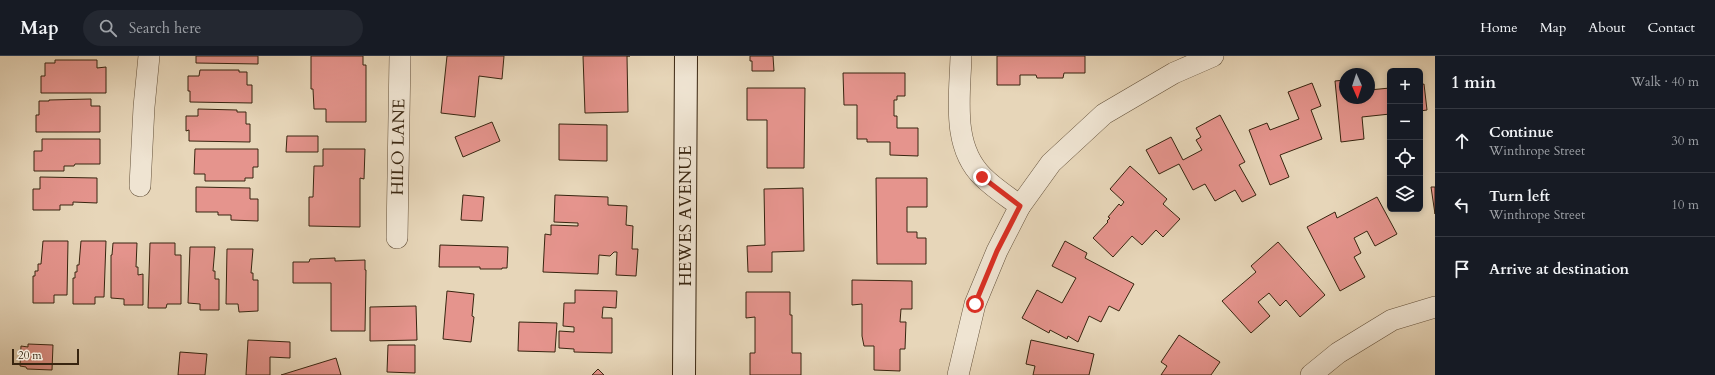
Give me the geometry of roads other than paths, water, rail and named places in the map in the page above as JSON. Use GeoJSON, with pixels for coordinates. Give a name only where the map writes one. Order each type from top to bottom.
{"type":"FeatureCollection","features":[{"type":"Feature","properties":{"kind":"street"},"geometry":{"type":"LineString","coordinates":[[140,186],[148,56]]}},
{"type":"Feature","properties":{"kind":"street","name":"HILO LANE"},"geometry":{"type":"LineString","coordinates":[[397,238],[400,56]]}},
{"type":"Feature","properties":{"kind":"street","name":"HEWES AVENUE"},"geometry":{"type":"LineString","coordinates":[[684,375],[686,56]]}},
{"type":"Feature","properties":{"kind":"street"},"geometry":{"type":"LineString","coordinates":[[961,56],[960,129],[968,156],[982,177],[1020,206]]}},
{"type":"Feature","properties":{"kind":"street"},"geometry":{"type":"LineString","coordinates":[[958,375],[975,304],[997,251],[1020,206],[1051,163],[1104,114],[1174,73],[1213,56]]}},
{"type":"Feature","properties":{"kind":"street"},"geometry":{"type":"LineString","coordinates":[[1311,375],[1338,353],[1392,320],[1435,307]]}}]}
